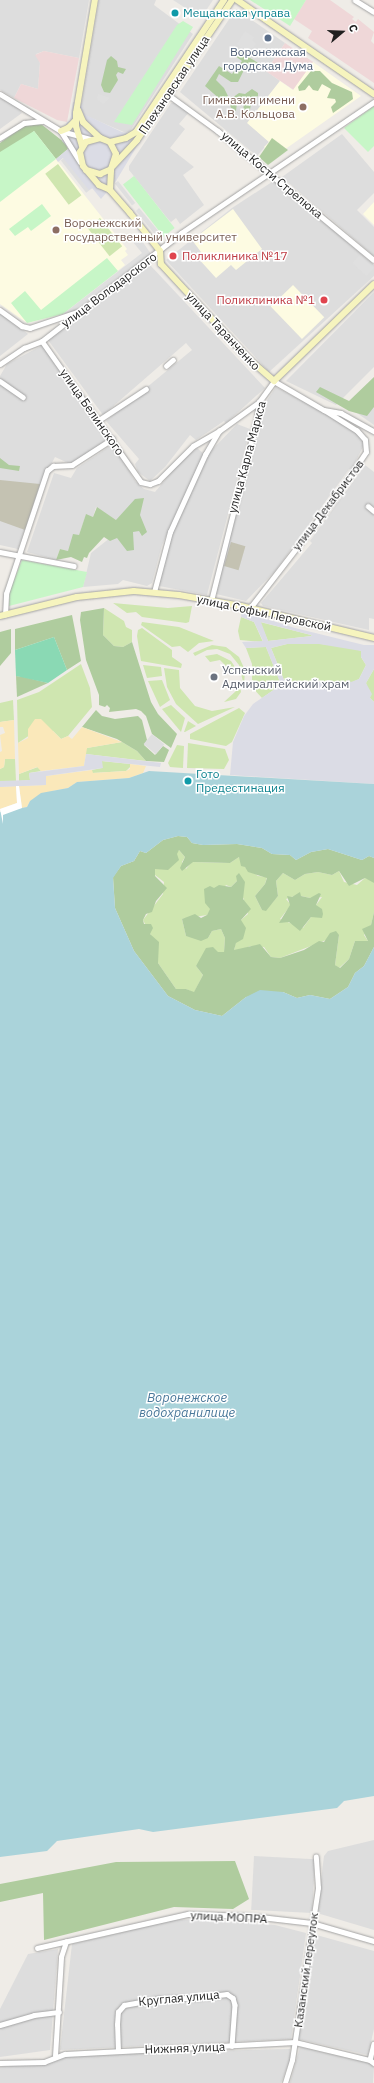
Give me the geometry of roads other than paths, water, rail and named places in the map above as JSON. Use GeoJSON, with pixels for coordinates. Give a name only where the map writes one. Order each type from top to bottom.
{"type":"FeatureCollection","features":[{"type":"Feature","properties":{"kind":"street"},"geometry":{"type":"LineString","coordinates":[[80,162],[82,146],[78,136],[76,120],[77,103],[95,0]]}},
{"type":"Feature","properties":{"kind":"street","name":"Плехановская улица"},"geometry":{"type":"LineString","coordinates":[[112,167],[130,150],[224,0]]}},
{"type":"Feature","properties":{"kind":"street","name":"Плехановская улица"},"geometry":{"type":"LineString","coordinates":[[110,142],[133,135],[166,93],[232,0]]}},
{"type":"Feature","properties":{"kind":"street"},"geometry":{"type":"LineString","coordinates":[[237,0],[374,94]]}},
{"type":"Feature","properties":{"kind":"street"},"geometry":{"type":"LineString","coordinates":[[356,0],[374,12]]}},
{"type":"Feature","properties":{"kind":"street","name":"улица Кости Стрелюка"},"geometry":{"type":"LineString","coordinates":[[166,93],[218,131],[374,260]]}},
{"type":"Feature","properties":{"kind":"street"},"geometry":{"type":"LineString","coordinates":[[0,94],[61,131],[90,139],[100,138]]}},
{"type":"Feature","properties":{"kind":"street","name":"улица Володарского"},"geometry":{"type":"LineString","coordinates":[[0,364],[24,348],[42,341],[160,251],[181,233],[374,102]]}},
{"type":"Feature","properties":{"kind":"street"},"geometry":{"type":"LineString","coordinates":[[77,103],[83,122],[100,138],[110,142],[116,154],[112,167],[110,190]]}},
{"type":"Feature","properties":{"kind":"street"},"geometry":{"type":"LineString","coordinates":[[61,131],[68,128],[76,120]]}},
{"type":"Feature","properties":{"kind":"street"},"geometry":{"type":"LineString","coordinates":[[0,138],[24,122],[44,121]]}},
{"type":"Feature","properties":{"kind":"street"},"geometry":{"type":"LineString","coordinates":[[61,131],[86,170],[100,174],[112,167]]}},
{"type":"Feature","properties":{"kind":"street"},"geometry":{"type":"LineString","coordinates":[[82,146],[90,139]]}},
{"type":"Feature","properties":{"kind":"street","name":"улица Таранченко"},"geometry":{"type":"LineString","coordinates":[[86,170],[99,185],[110,190],[160,251],[161,264],[250,360],[274,381],[324,410],[342,414],[374,431]]}},
{"type":"Feature","properties":{"kind":"street","name":"улица Карла Маркса"},"geometry":{"type":"LineString","coordinates":[[210,601],[257,418],[259,402],[274,381],[374,284]]}},
{"type":"Feature","properties":{"kind":"street"},"geometry":{"type":"LineString","coordinates":[[0,310],[22,326],[30,328],[82,311]]}},
{"type":"Feature","properties":{"kind":"street","name":"улица Белинского"},"geometry":{"type":"LineString","coordinates":[[42,341],[99,420],[141,482],[150,484],[158,481],[193,446],[219,431]]}},
{"type":"Feature","properties":{"kind":"street"},"geometry":{"type":"LineString","coordinates":[[166,366],[173,360]]}},
{"type":"Feature","properties":{"kind":"street"},"geometry":{"type":"LineString","coordinates":[[0,381],[23,397]]}},
{"type":"Feature","properties":{"kind":"street"},"geometry":{"type":"LineString","coordinates":[[99,420],[146,389]]}},
{"type":"Feature","properties":{"kind":"street"},"geometry":{"type":"LineString","coordinates":[[154,592],[170,532],[205,455],[219,431],[259,402]]}},
{"type":"Feature","properties":{"kind":"street","name":"улица Декабристов"},"geometry":{"type":"LineString","coordinates":[[250,608],[332,502],[366,452],[365,440],[357,431],[324,410]]}},
{"type":"Feature","properties":{"kind":"street"},"geometry":{"type":"LineString","coordinates":[[3,616],[6,594],[20,556],[46,471],[53,466],[72,465],[112,439]]}},
{"type":"Feature","properties":{"kind":"street"},"geometry":{"type":"LineString","coordinates":[[368,506],[374,511]]}},
{"type":"Feature","properties":{"kind":"street"},"geometry":{"type":"LineString","coordinates":[[0,552],[74,566]]}},
{"type":"Feature","properties":{"kind":"street","name":"улица Софьи Перовской"},"geometry":{"type":"LineString","coordinates":[[3,616],[97,593],[154,592],[250,608],[374,638]]}},
{"type":"Feature","properties":{"kind":"street","name":"Казанский переулок"},"geometry":{"type":"LineString","coordinates":[[285,2083],[295,2042],[318,1888],[316,1857]]}},
{"type":"Feature","properties":{"kind":"street","name":"улица МОПРА"},"geometry":{"type":"LineString","coordinates":[[37,1948],[188,1914],[252,1916],[312,1923],[374,1941]]}},
{"type":"Feature","properties":{"kind":"street"},"geometry":{"type":"LineString","coordinates":[[55,2056],[59,2012],[61,1957],[66,1942]]}},
{"type":"Feature","properties":{"kind":"street","name":"Круглая улица"},"geometry":{"type":"LineString","coordinates":[[118,2051],[116,2025],[118,2012],[124,2005],[158,1999],[194,1998],[227,1994],[233,1998],[235,2005],[232,2046]]}},
{"type":"Feature","properties":{"kind":"street"},"geometry":{"type":"LineString","coordinates":[[0,2025],[34,2015],[59,2012]]}},
{"type":"Feature","properties":{"kind":"street","name":"Нижняя улица"},"geometry":{"type":"LineString","coordinates":[[0,2063],[44,2062],[55,2056],[118,2051],[295,2042],[372,2062]]}},
{"type":"Feature","properties":{"kind":"street"},"geometry":{"type":"LineString","coordinates":[[372,2062],[374,2044]]}},
{"type":"Feature","properties":{"kind":"water","name":"Воронежское водохранилище"},"geometry":{"type":"Polygon","coordinates":[[[149,771],[374,784],[374,858],[369,856],[362,860],[328,849],[311,852],[296,860],[290,855],[272,854],[262,848],[237,844],[203,845],[192,843],[187,837],[178,836],[163,840],[146,853],[140,851],[134,861],[121,866],[113,878],[115,908],[134,951],[168,996],[195,1010],[222,1016],[246,997],[260,990],[283,992],[297,998],[310,995],[330,999],[348,987],[355,973],[364,966],[374,947],[374,1796],[344,1801],[337,1808],[153,1832],[139,1829],[57,1841],[47,1851],[0,1857],[0,812],[27,807],[30,801],[41,793],[68,788],[77,782],[129,778],[149,771]]]}},
{"type":"Feature","properties":{"kind":"place","name":"Мещанская управа"},"geometry":{"type":"Point","coordinates":[175,13]}},
{"type":"Feature","properties":{"kind":"place","name":"Воронежская городская Дума"},"geometry":{"type":"Point","coordinates":[268,38]}},
{"type":"Feature","properties":{"kind":"place","name":"Гимназия имени А.В. Кольцова"},"geometry":{"type":"Point","coordinates":[303,107]}},
{"type":"Feature","properties":{"kind":"place","name":"Воронежский государственный университет"},"geometry":{"type":"Point","coordinates":[56,230]}},
{"type":"Feature","properties":{"kind":"place","name":"Поликлиника №17"},"geometry":{"type":"Point","coordinates":[173,256]}},
{"type":"Feature","properties":{"kind":"place","name":"Поликлиника №1"},"geometry":{"type":"Point","coordinates":[324,300]}},
{"type":"Feature","properties":{"kind":"place","name":"Успенский Адмиралтейский храм"},"geometry":{"type":"Point","coordinates":[214,677]}},
{"type":"Feature","properties":{"kind":"place","name":"Гото Предестинация"},"geometry":{"type":"Point","coordinates":[188,781]}}]}
